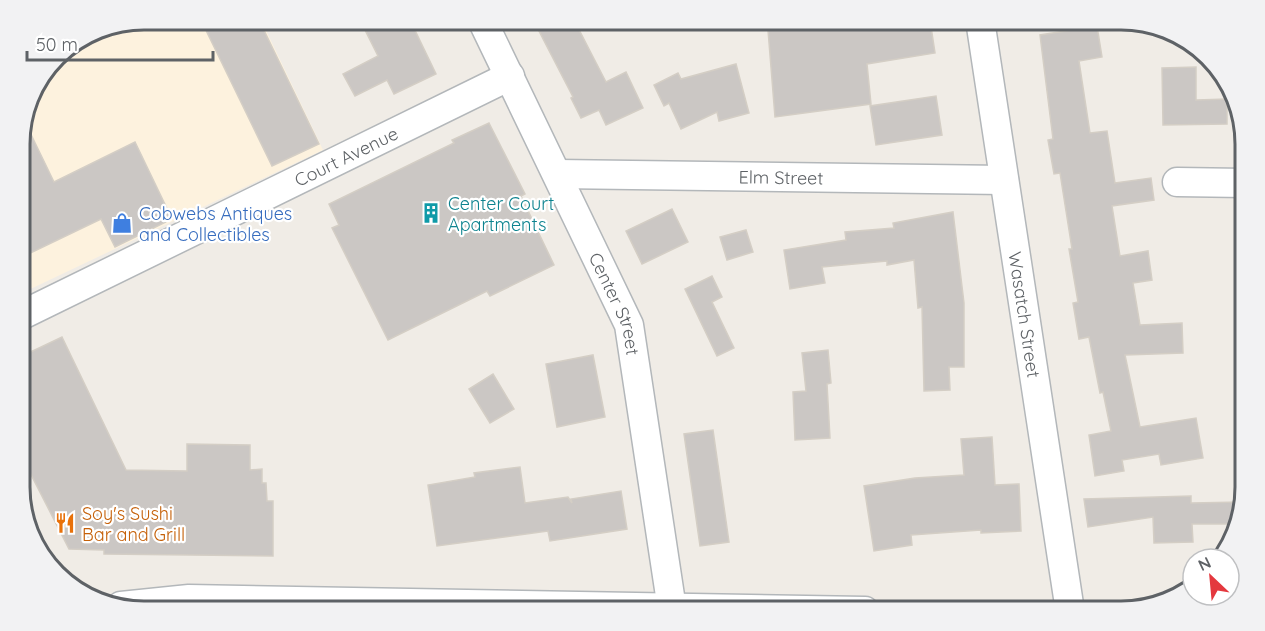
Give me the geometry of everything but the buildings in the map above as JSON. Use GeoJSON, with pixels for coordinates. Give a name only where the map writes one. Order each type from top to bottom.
{"type":"FeatureCollection","features":[{"type":"Feature","properties":{"kind":"street","name":"Center Street"},"geometry":{"type":"LineString","coordinates":[[487,30],[629,325],[671,601]]}},
{"type":"Feature","properties":{"kind":"street","name":"Wasatch Street"},"geometry":{"type":"LineString","coordinates":[[982,30],[1068,601]]}},
{"type":"Feature","properties":{"kind":"street","name":"Court Avenue"},"geometry":{"type":"LineString","coordinates":[[30,311],[293,190],[510,76]]}},
{"type":"Feature","properties":{"kind":"street","name":"Elm Street"},"geometry":{"type":"LineString","coordinates":[[557,174],[1004,180]]}},
{"type":"Feature","properties":{"kind":"street"},"geometry":{"type":"LineString","coordinates":[[1177,182],[1235,183]]}},
{"type":"Feature","properties":{"kind":"street"},"geometry":{"type":"LineString","coordinates":[[170,601],[189,599],[213,601]]}},
{"type":"Feature","properties":{"kind":"shaded area"},"geometry":{"type":"Polygon","coordinates":[[[137,30],[266,30],[323,150],[30,289],[30,137],[34,115],[49,81],[63,63],[87,45],[115,34],[137,30]]]}},
{"type":"Feature","properties":{"kind":"place","name":"Center Court Apartments"},"geometry":{"type":"Point","coordinates":[431,213]}},
{"type":"Feature","properties":{"kind":"place","name":"Cobwebs Antiques and Collectibles"},"geometry":{"type":"Point","coordinates":[122,223]}},
{"type":"Feature","properties":{"kind":"place","name":"Soy's Sushi Bar and Grill"},"geometry":{"type":"Point","coordinates":[65,523]}}]}
